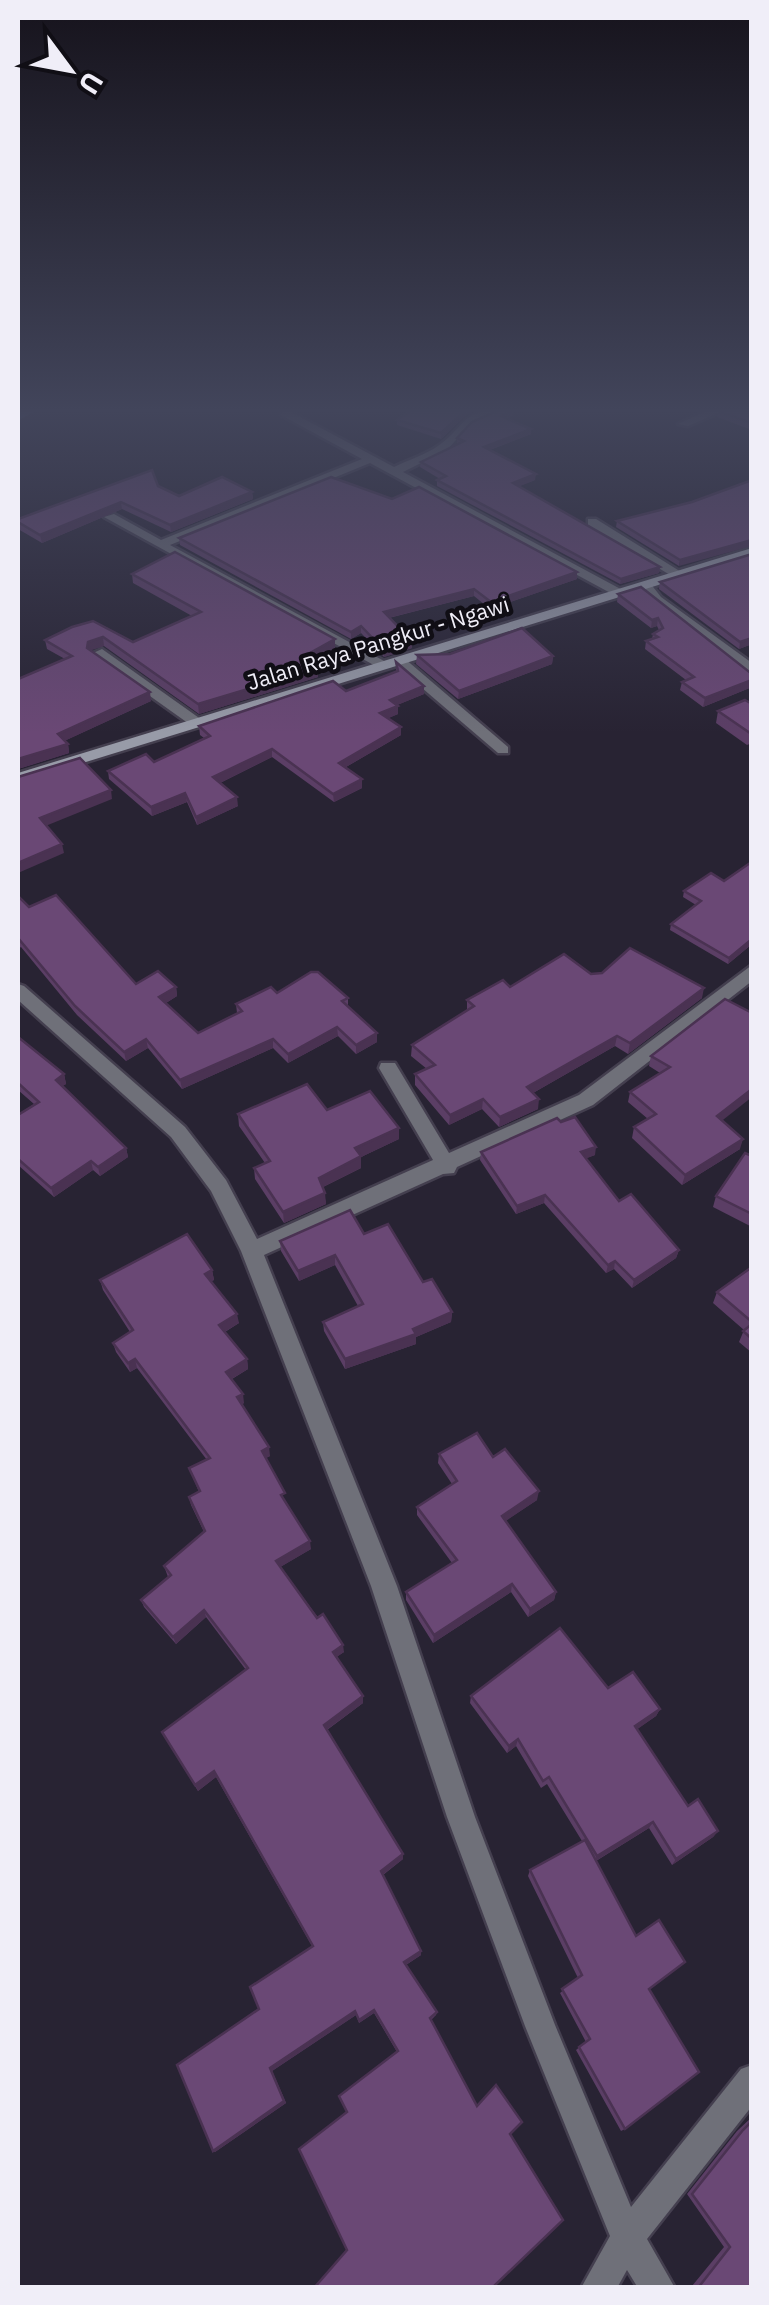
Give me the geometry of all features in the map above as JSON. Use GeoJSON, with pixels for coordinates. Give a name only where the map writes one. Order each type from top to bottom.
{"type":"FeatureCollection","features":[{"type":"Feature","properties":{"kind":"main road","name":"Jalan Raya Pangkur - Ngawi"},"geometry":{"type":"LineString","coordinates":[[18,778],[752,552]]}},
{"type":"Feature","properties":{"kind":"street"},"geometry":{"type":"LineString","coordinates":[[113,518],[381,665]]}},
{"type":"Feature","properties":{"kind":"street"},"geometry":{"type":"LineString","coordinates":[[162,544],[227,518]]}},
{"type":"Feature","properties":{"kind":"street"},"geometry":{"type":"LineString","coordinates":[[481,518],[621,593]]}},
{"type":"Feature","properties":{"kind":"street"},"geometry":{"type":"LineString","coordinates":[[592,522],[680,575]]}},
{"type":"Feature","properties":{"kind":"street"},"geometry":{"type":"LineString","coordinates":[[645,586],[656,600],[752,670]]}},
{"type":"Feature","properties":{"kind":"street"},"geometry":{"type":"LineString","coordinates":[[98,654],[102,653],[197,723]]}},
{"type":"Feature","properties":{"kind":"street"},"geometry":{"type":"LineString","coordinates":[[399,661],[502,750]]}},
{"type":"Feature","properties":{"kind":"street"},"geometry":{"type":"LineString","coordinates":[[252,1251],[586,1100],[752,971]]}},
{"type":"Feature","properties":{"kind":"street"},"geometry":{"type":"LineString","coordinates":[[18,990],[178,1132],[219,1186],[252,1251],[384,1586],[460,1817],[627,2238],[658,2288]]}},
{"type":"Feature","properties":{"kind":"street"},"geometry":{"type":"LineString","coordinates":[[388,1068],[447,1166]]}},
{"type":"Feature","properties":{"kind":"street"},"geometry":{"type":"LineString","coordinates":[[598,2288],[627,2238],[752,2080]]}},
{"type":"Feature","properties":{"kind":"building"},"geometry":{"type":"Polygon","coordinates":[[[22,518],[83,518],[40,535],[18,519],[22,518]]]}},
{"type":"Feature","properties":{"kind":"building"},"geometry":{"type":"Polygon","coordinates":[[[154,518],[188,518],[170,525],[154,518]]]}},
{"type":"Feature","properties":{"kind":"building"},"geometry":{"type":"Polygon","coordinates":[[[230,518],[476,518],[577,572],[491,602],[474,589],[384,612],[412,641],[384,650],[361,626],[351,632],[179,538],[230,518]]]}},
{"type":"Feature","properties":{"kind":"building"},"geometry":{"type":"Polygon","coordinates":[[[507,518],[573,518],[660,567],[621,579],[507,518]]]}},
{"type":"Feature","properties":{"kind":"building"},"geometry":{"type":"Polygon","coordinates":[[[631,518],[752,518],[752,540],[680,560],[617,521],[631,518]]]}},
{"type":"Feature","properties":{"kind":"building"},"geometry":{"type":"Polygon","coordinates":[[[175,552],[335,639],[303,657],[318,668],[198,704],[103,637],[88,642],[87,648],[150,692],[58,734],[68,744],[18,759],[18,679],[72,656],[45,640],[93,621],[133,642],[201,612],[132,574],[175,552]]]}},
{"type":"Feature","properties":{"kind":"building"},"geometry":{"type":"Polygon","coordinates":[[[752,554],[752,638],[740,642],[660,582],[752,554]]]}},
{"type":"Feature","properties":{"kind":"building"},"geometry":{"type":"Polygon","coordinates":[[[641,587],[752,674],[752,680],[705,698],[682,682],[694,677],[646,641],[658,637],[653,634],[663,628],[658,618],[652,620],[618,594],[641,587]]]}},
{"type":"Feature","properties":{"kind":"building"},"geometry":{"type":"Polygon","coordinates":[[[522,628],[553,656],[459,691],[417,655],[450,654],[522,628]]]}},
{"type":"Feature","properties":{"kind":"building"},"geometry":{"type":"Polygon","coordinates":[[[396,662],[424,686],[390,700],[398,706],[380,713],[401,727],[339,763],[362,779],[333,794],[272,749],[213,777],[237,797],[196,817],[185,793],[151,807],[108,771],[146,754],[154,762],[210,736],[199,726],[333,681],[346,691],[398,671],[396,662]]]}},
{"type":"Feature","properties":{"kind":"building"},"geometry":{"type":"Polygon","coordinates":[[[745,700],[752,704],[750,733],[718,711],[745,700]]]}},
{"type":"Feature","properties":{"kind":"building"},"geometry":{"type":"Polygon","coordinates":[[[80,758],[111,790],[40,818],[62,844],[18,863],[18,777],[80,758]]]}},
{"type":"Feature","properties":{"kind":"building"},"geometry":{"type":"Polygon","coordinates":[[[750,863],[752,939],[729,958],[671,924],[701,901],[684,891],[711,873],[724,881],[750,863]]]}},
{"type":"Feature","properties":{"kind":"building"},"geometry":{"type":"Polygon","coordinates":[[[56,895],[136,984],[158,971],[176,987],[159,997],[198,1033],[242,1011],[236,1004],[271,987],[277,993],[311,972],[318,972],[348,998],[342,1001],[377,1033],[356,1045],[337,1027],[288,1054],[273,1039],[180,1080],[146,1039],[124,1052],[75,1006],[18,938],[18,896],[29,907],[56,895]]]}},
{"type":"Feature","properties":{"kind":"building"},"geometry":{"type":"Polygon","coordinates":[[[630,948],[704,988],[630,1043],[617,1036],[527,1087],[539,1099],[500,1117],[483,1099],[450,1115],[415,1074],[435,1065],[412,1045],[474,1006],[467,1000],[503,980],[510,987],[564,954],[591,974],[602,973],[630,948]]]}},
{"type":"Feature","properties":{"kind":"building"},"geometry":{"type":"Polygon","coordinates":[[[725,999],[752,1013],[752,1089],[717,1116],[743,1139],[685,1175],[634,1127],[656,1114],[630,1092],[670,1067],[651,1056],[725,999]]]}},
{"type":"Feature","properties":{"kind":"building"},"geometry":{"type":"Polygon","coordinates":[[[18,1037],[64,1074],[56,1080],[126,1148],[98,1167],[91,1161],[51,1188],[18,1159],[18,1115],[39,1102],[18,1083],[18,1037]]]}},
{"type":"Feature","properties":{"kind":"building"},"geometry":{"type":"Polygon","coordinates":[[[307,1084],[327,1110],[370,1091],[399,1128],[355,1148],[361,1156],[319,1178],[325,1193],[283,1212],[254,1168],[270,1161],[238,1114],[307,1084]]]}},
{"type":"Feature","properties":{"kind":"building"},"geometry":{"type":"Polygon","coordinates":[[[575,1117],[596,1147],[581,1152],[619,1201],[631,1194],[679,1250],[634,1280],[615,1261],[608,1265],[545,1195],[517,1206],[481,1152],[557,1118],[561,1122],[575,1117]]]}},
{"type":"Feature","properties":{"kind":"building"},"geometry":{"type":"Polygon","coordinates":[[[745,1153],[752,1156],[752,1214],[716,1196],[745,1153]]]}},
{"type":"Feature","properties":{"kind":"building"},"geometry":{"type":"Polygon","coordinates":[[[350,1210],[364,1234],[388,1224],[423,1282],[432,1279],[452,1312],[413,1329],[416,1334],[345,1359],[323,1322],[363,1304],[335,1255],[298,1271],[280,1241],[350,1210]]]}},
{"type":"Feature","properties":{"kind":"building"},"geometry":{"type":"Polygon","coordinates":[[[187,1234],[212,1270],[205,1274],[237,1314],[219,1325],[247,1359],[226,1372],[243,1394],[237,1397],[269,1447],[262,1451],[285,1493],[281,1495],[310,1541],[276,1561],[317,1618],[323,1614],[343,1645],[333,1652],[363,1696],[324,1725],[403,1854],[381,1871],[421,1951],[404,1962],[437,2012],[430,2018],[477,2106],[496,2085],[522,2122],[510,2134],[563,2220],[492,2288],[314,2288],[347,2250],[299,2149],[347,2112],[339,2096],[398,2051],[374,2010],[359,2020],[355,2011],[270,2068],[284,2101],[213,2151],[177,2065],[259,2009],[250,1987],[313,1946],[214,1771],[195,1785],[162,1732],[248,1668],[204,1610],[173,1637],[141,1600],[171,1575],[164,1566],[205,1531],[189,1497],[200,1491],[189,1468],[210,1458],[135,1359],[128,1363],[113,1343],[133,1330],[100,1280],[187,1234]]]}},
{"type":"Feature","properties":{"kind":"building"},"geometry":{"type":"Polygon","coordinates":[[[752,1267],[752,1322],[717,1292],[752,1267]]]}},
{"type":"Feature","properties":{"kind":"building"},"geometry":{"type":"Polygon","coordinates":[[[752,1324],[752,1339],[743,1331],[752,1324]]]}},
{"type":"Feature","properties":{"kind":"building"},"geometry":{"type":"Polygon","coordinates":[[[477,1433],[493,1457],[505,1449],[539,1491],[502,1516],[556,1592],[530,1609],[512,1584],[434,1635],[406,1592],[457,1560],[417,1507],[457,1481],[439,1454],[477,1433]]]}},
{"type":"Feature","properties":{"kind":"building"},"geometry":{"type":"Polygon","coordinates":[[[560,1628],[608,1688],[633,1672],[660,1709],[635,1726],[688,1806],[698,1799],[718,1831],[676,1859],[653,1822],[597,1856],[549,1777],[543,1781],[518,1739],[509,1746],[471,1696],[560,1628]]]}},
{"type":"Feature","properties":{"kind":"building"},"geometry":{"type":"Polygon","coordinates":[[[585,1840],[636,1936],[659,1920],[685,1962],[649,1989],[699,2072],[625,2129],[579,2047],[590,2039],[562,1989],[582,1975],[530,1870],[585,1840]]]}},
{"type":"Feature","properties":{"kind":"building"},"geometry":{"type":"Polygon","coordinates":[[[752,2121],[752,2288],[698,2288],[730,2247],[692,2194],[752,2121]]]}}]}
